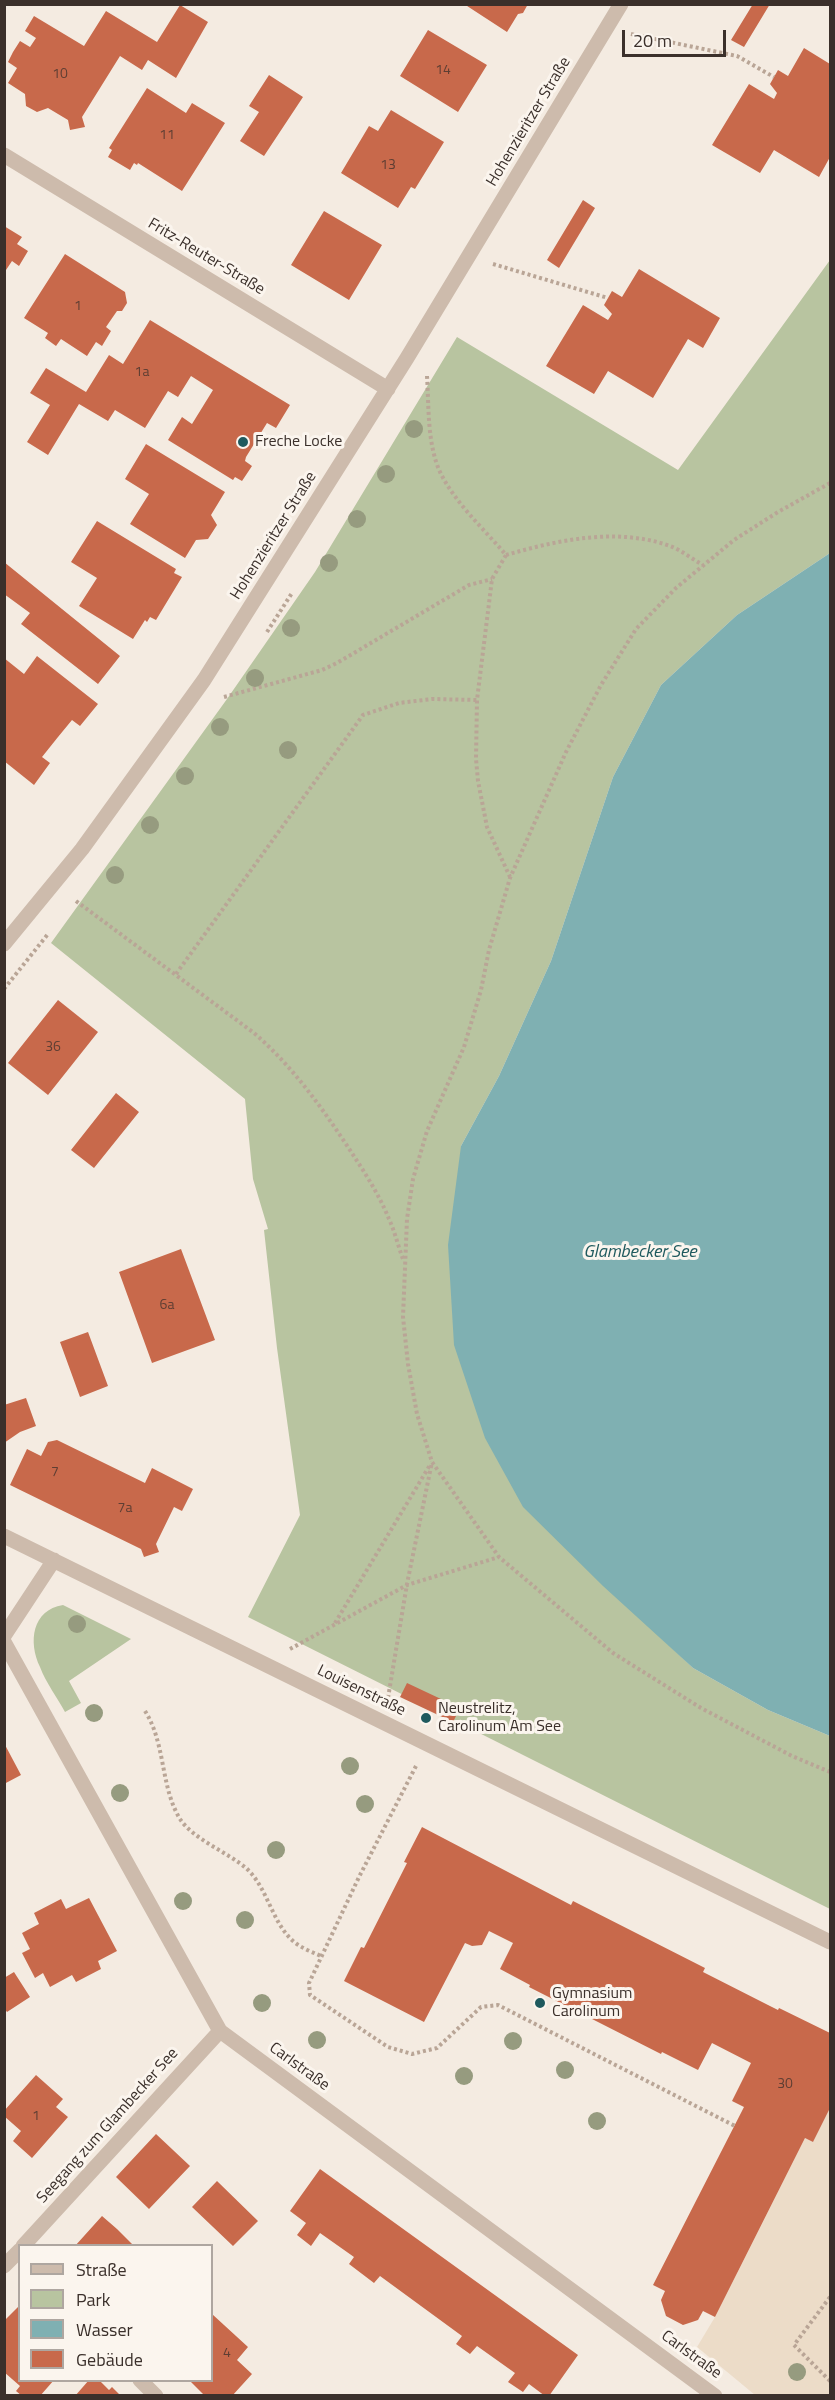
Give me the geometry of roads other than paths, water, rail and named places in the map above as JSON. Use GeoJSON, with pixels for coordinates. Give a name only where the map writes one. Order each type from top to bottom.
{"type":"FeatureCollection","features":[{"type":"Feature","properties":{"kind":"street","name":"Hohenzieritzer Straße"},"geometry":{"type":"LineString","coordinates":[[4,944],[82,849],[204,680],[388,389],[621,4]]}},
{"type":"Feature","properties":{"kind":"street","name":"Fritz-Reuter-Straße"},"geometry":{"type":"LineString","coordinates":[[4,155],[388,389]]}},
{"type":"Feature","properties":{"kind":"street","name":"Louisenstraße"},"geometry":{"type":"LineString","coordinates":[[4,1536],[831,1942]]}},
{"type":"Feature","properties":{"kind":"street"},"geometry":{"type":"LineString","coordinates":[[4,1636],[54,1560]]}},
{"type":"Feature","properties":{"kind":"street","name":"Carlstraße"},"geometry":{"type":"LineString","coordinates":[[4,1642],[220,2031],[715,2396]]}},
{"type":"Feature","properties":{"kind":"street","name":"Seegang zum Glambecker See"},"geometry":{"type":"LineString","coordinates":[[25,2244],[220,2031]]}},
{"type":"Feature","properties":{"kind":"street"},"geometry":{"type":"LineString","coordinates":[[142,2382],[156,2396]]}},
{"type":"Feature","properties":{"kind":"water","name":"Glambecker See"},"geometry":{"type":"Polygon","coordinates":[[[830,553],[830,1736],[768,1710],[693,1668],[603,1586],[523,1507],[485,1438],[454,1345],[448,1245],[461,1146],[499,1076],[551,961],[613,777],[661,685],[737,615],[830,553]]]}},
{"type":"Feature","properties":{"kind":"place","name":"Freche Locke"},"geometry":{"type":"Point","coordinates":[243,442]}},
{"type":"Feature","properties":{"kind":"place","name":"Neustrelitz, Carolinum Am See"},"geometry":{"type":"Point","coordinates":[426,1718]}},
{"type":"Feature","properties":{"kind":"place","name":"Gymnasium Carolinum"},"geometry":{"type":"Point","coordinates":[540,2003]}}]}
